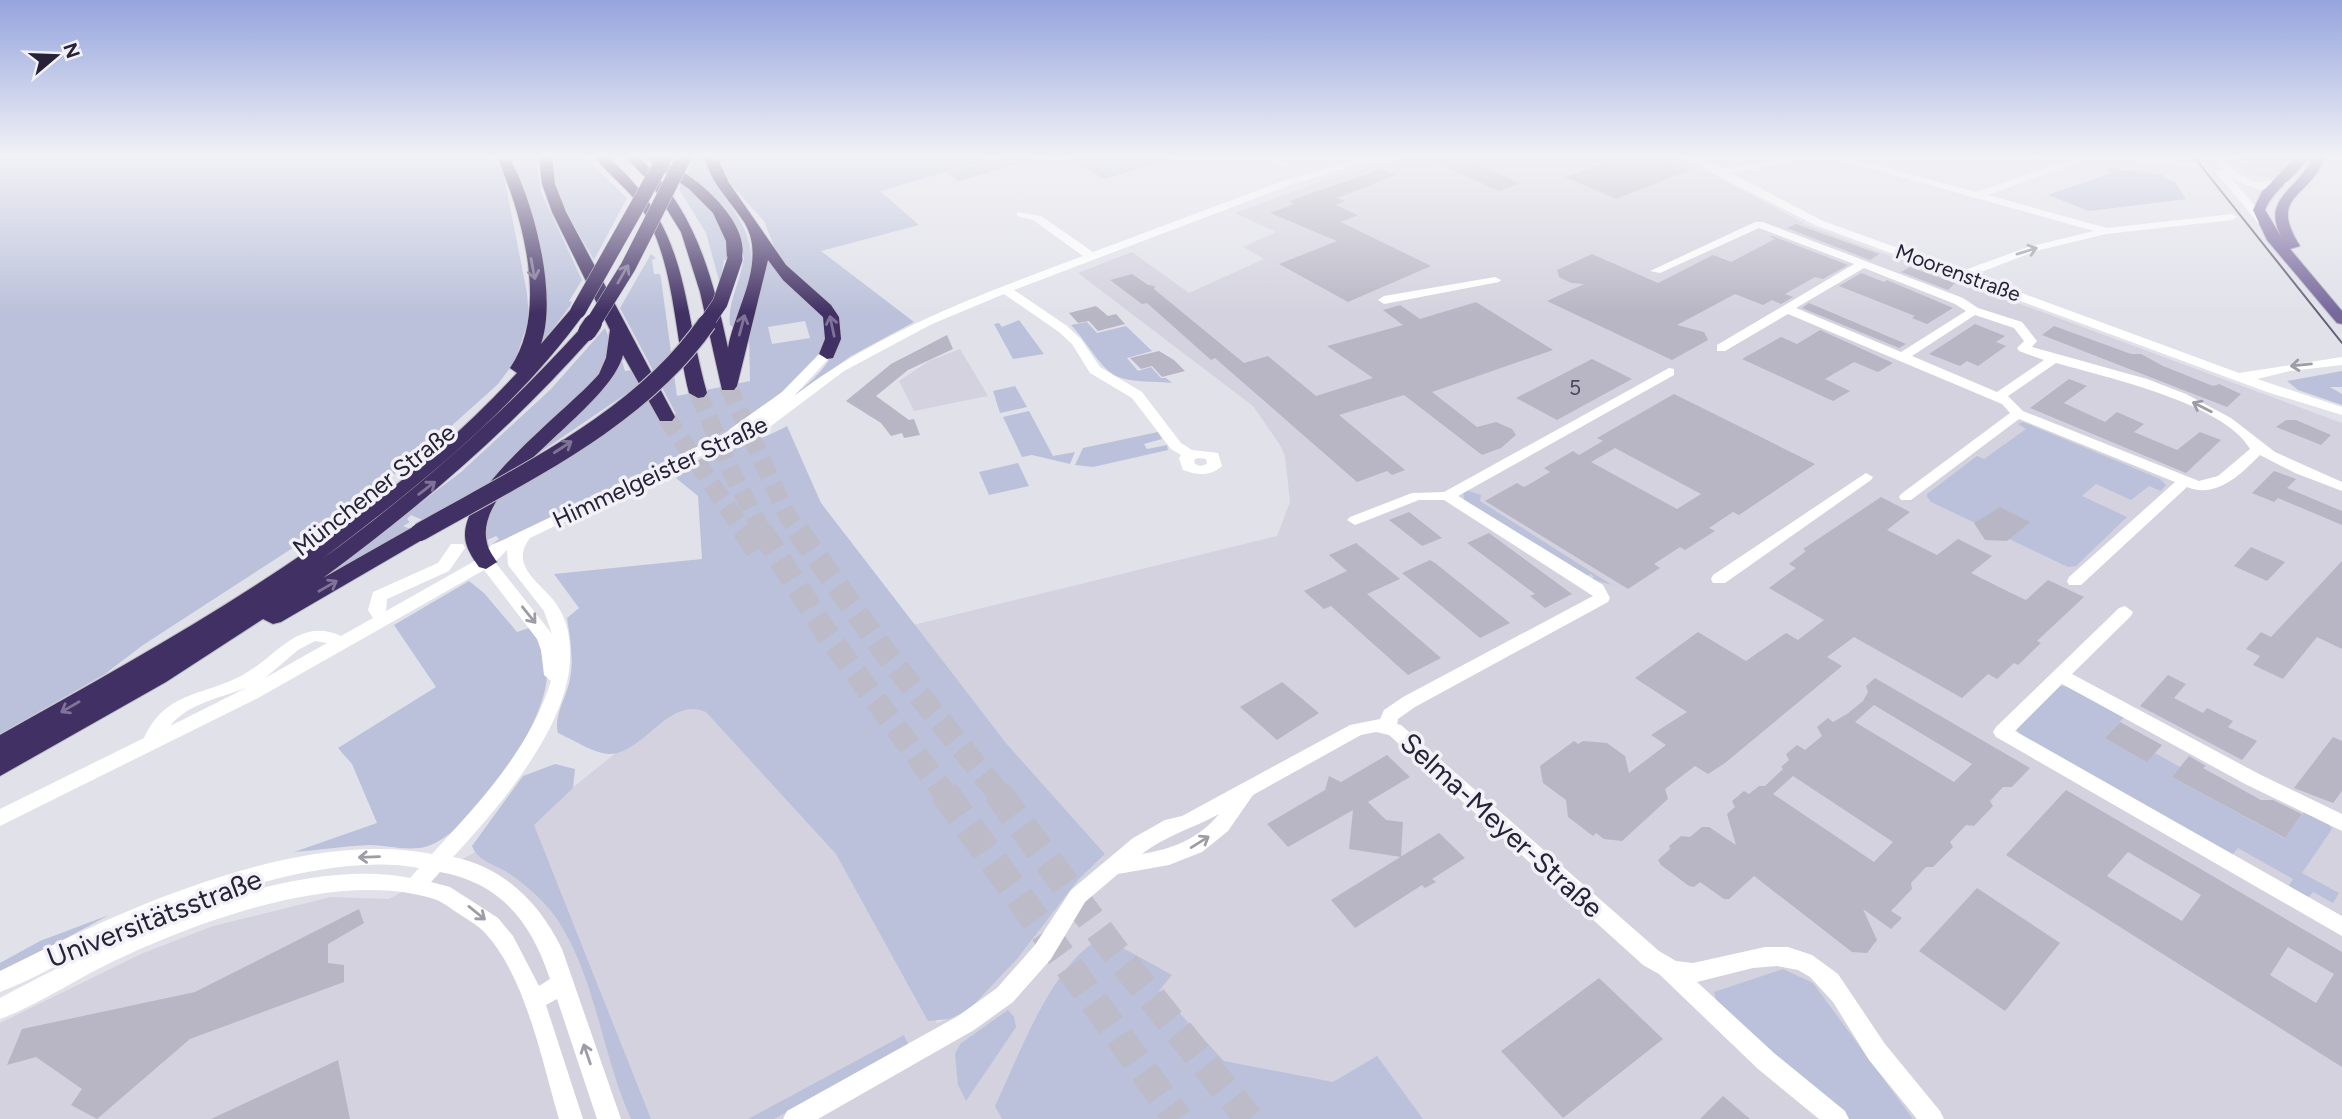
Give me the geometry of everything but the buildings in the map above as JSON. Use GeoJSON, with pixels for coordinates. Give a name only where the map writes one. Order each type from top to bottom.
{"type":"FeatureCollection","features":[{"type":"Feature","properties":{"kind":"highway"},"geometry":{"type":"LineString","coordinates":[[494,406],[527,359],[539,315],[521,209]]}},
{"type":"Feature","properties":{"kind":"highway"},"geometry":{"type":"LineString","coordinates":[[559,209],[618,331],[666,417]]}},
{"type":"Feature","properties":{"kind":"highway","name":"Münchener Straße"},"geometry":{"type":"LineString","coordinates":[[0,747],[129,673],[244,602],[419,473],[527,373],[578,311],[637,209]]}},
{"type":"Feature","properties":{"kind":"highway"},"geometry":{"type":"LineString","coordinates":[[650,209],[667,244],[676,278],[689,363],[698,393]]}},
{"type":"Feature","properties":{"kind":"highway","name":"Münchener Straße"},"geometry":{"type":"LineString","coordinates":[[0,766],[75,724],[289,591],[373,530],[516,411],[587,332],[628,267],[657,209]]}},
{"type":"Feature","properties":{"kind":"highway"},"geometry":{"type":"LineString","coordinates":[[676,209],[692,237],[728,386],[736,362],[743,318],[760,265],[759,238]]}},
{"type":"Feature","properties":{"kind":"highway"},"geometry":{"type":"LineString","coordinates":[[75,724],[120,706],[552,454],[663,374],[708,327],[729,287],[735,247],[729,229],[715,209]]}},
{"type":"Feature","properties":{"kind":"highway"},"geometry":{"type":"LineString","coordinates":[[742,209],[787,277],[827,310],[835,326],[835,336],[827,355]]}},
{"type":"Feature","properties":{"kind":"highway"},"geometry":{"type":"LineString","coordinates":[[486,562],[478,553],[475,539],[486,505],[524,453],[601,382],[616,354],[618,331]]}},
{"type":"Feature","properties":{"kind":"main road"},"geometry":{"type":"LineString","coordinates":[[2262,209],[2261,216],[2342,320]]}},
{"type":"Feature","properties":{"kind":"main road"},"geometry":{"type":"LineString","coordinates":[[2280,209],[2278,216],[2287,238],[2342,305]]}},
{"type":"Feature","properties":{"kind":"street","name":"Himmelgeister Straße"},"geometry":{"type":"LineString","coordinates":[[0,818],[219,709],[250,687],[341,643],[486,562],[497,549],[526,534],[712,445],[727,443],[764,427],[839,368],[872,348],[1005,289],[1216,209]]}},
{"type":"Feature","properties":{"kind":"street","name":"Moorenstraße"},"geometry":{"type":"LineString","coordinates":[[1791,209],[1812,220],[2272,389],[2342,411]]}},
{"type":"Feature","properties":{"kind":"street"},"geometry":{"type":"LineString","coordinates":[[2028,209],[2106,231]]}},
{"type":"Feature","properties":{"kind":"street"},"geometry":{"type":"LineString","coordinates":[[2255,209],[2261,216]]}},
{"type":"Feature","properties":{"kind":"street"},"geometry":{"type":"LineString","coordinates":[[1021,214],[1037,218],[1091,256]]}},
{"type":"Feature","properties":{"kind":"street"},"geometry":{"type":"LineString","coordinates":[[1963,275],[2032,249],[2106,231],[2232,217]]}},
{"type":"Feature","properties":{"kind":"street"},"geometry":{"type":"LineString","coordinates":[[1656,271],[1759,224],[1959,301],[1974,311],[2018,325],[2031,341],[2023,348],[2052,360],[2095,369],[2180,396],[2224,419],[2243,432],[2256,447],[2284,464],[2342,487]]}},
{"type":"Feature","properties":{"kind":"street"},"geometry":{"type":"LineString","coordinates":[[1720,348],[1863,264]]}},
{"type":"Feature","properties":{"kind":"street"},"geometry":{"type":"LineString","coordinates":[[1384,300],[1495,280]]}},
{"type":"Feature","properties":{"kind":"street"},"geometry":{"type":"LineString","coordinates":[[1005,289],[1063,329],[1077,342],[1095,370],[1137,395],[1176,446],[1191,455]]}},
{"type":"Feature","properties":{"kind":"street"},"geometry":{"type":"LineString","coordinates":[[1785,308],[1998,397],[2007,401],[2018,414],[2183,483],[2205,486],[2217,484],[2230,476],[2257,450],[2256,447]]}},
{"type":"Feature","properties":{"kind":"street"},"geometry":{"type":"LineString","coordinates":[[1902,357],[1974,311]]}},
{"type":"Feature","properties":{"kind":"street"},"geometry":{"type":"LineString","coordinates":[[712,445],[749,424],[787,395],[827,355]]}},
{"type":"Feature","properties":{"kind":"street"},"geometry":{"type":"LineString","coordinates":[[1998,397],[2052,360]]}},
{"type":"Feature","properties":{"kind":"street","name":"Moorenstraße"},"geometry":{"type":"LineString","coordinates":[[2231,373],[2262,375],[2289,367],[2342,361]]}},
{"type":"Feature","properties":{"kind":"street"},"geometry":{"type":"LineString","coordinates":[[1355,520],[1417,496],[1447,496],[1669,372]]}},
{"type":"Feature","properties":{"kind":"street"},"geometry":{"type":"LineString","coordinates":[[2262,375],[2272,389]]}},
{"type":"Feature","properties":{"kind":"street"},"geometry":{"type":"LineString","coordinates":[[1906,497],[2018,414]]}},
{"type":"Feature","properties":{"kind":"street"},"geometry":{"type":"LineString","coordinates":[[1719,579],[1866,477]]}},
{"type":"Feature","properties":{"kind":"street"},"geometry":{"type":"LineString","coordinates":[[2075,581],[2183,483]]}},
{"type":"Feature","properties":{"kind":"street"},"geometry":{"type":"LineString","coordinates":[[1387,726],[1390,715],[1409,702],[1602,598],[1597,589],[1447,496]]}},
{"type":"Feature","properties":{"kind":"street"},"geometry":{"type":"LineString","coordinates":[[416,885],[512,777],[524,759],[561,677],[562,647],[558,623],[543,597],[514,564],[513,549],[526,534]]}},
{"type":"Feature","properties":{"kind":"street"},"geometry":{"type":"LineString","coordinates":[[382,618],[376,610],[379,596],[435,572],[455,554],[457,548]]}},
{"type":"Feature","properties":{"kind":"street"},"geometry":{"type":"LineString","coordinates":[[486,562],[514,564]]}},
{"type":"Feature","properties":{"kind":"street"},"geometry":{"type":"LineString","coordinates":[[486,562],[545,638],[553,664],[550,705]]}},
{"type":"Feature","properties":{"kind":"street"},"geometry":{"type":"LineString","coordinates":[[2124,612],[2002,732],[2342,927]]}},
{"type":"Feature","properties":{"kind":"street"},"geometry":{"type":"LineString","coordinates":[[2061,676],[2252,779],[2342,823]]}},
{"type":"Feature","properties":{"kind":"street","name":"Himmelgeister Straße"},"geometry":{"type":"LineString","coordinates":[[151,743],[155,732],[173,709],[191,699],[224,689],[250,687]]}},
{"type":"Feature","properties":{"kind":"street"},"geometry":{"type":"LineString","coordinates":[[219,709],[218,697],[224,689]]}},
{"type":"Feature","properties":{"kind":"street","name":"Selma-Meyer-Straße"},"geometry":{"type":"LineString","coordinates":[[795,1119],[966,1023],[1005,995],[1042,952],[1078,896],[1121,860],[1149,852],[1178,834],[1187,822],[1356,730],[1387,726],[1422,752],[1651,958],[1666,968],[1766,1061],[1837,1119]]}},
{"type":"Feature","properties":{"kind":"street","name":"Selma-Meyer-Straße"},"geometry":{"type":"LineString","coordinates":[[1121,860],[1154,861],[1186,850],[1216,831],[1234,805],[1252,787]]}},
{"type":"Feature","properties":{"kind":"street","name":"Universitätsstraße"},"geometry":{"type":"LineString","coordinates":[[0,982],[170,905],[269,872],[320,861],[354,858],[418,857],[437,860],[496,882],[518,901],[538,925],[562,984],[609,1119]]}},
{"type":"Feature","properties":{"kind":"street","name":"Universitätsstraße"},"geometry":{"type":"LineString","coordinates":[[0,1009],[119,949],[174,926],[241,903],[312,886],[342,882],[375,881],[416,885],[449,895],[473,908],[509,946],[533,1001],[571,1119]]}},
{"type":"Feature","properties":{"kind":"street"},"geometry":{"type":"LineString","coordinates":[[1666,968],[1693,974],[1773,956],[1805,962],[1830,982],[1877,1052],[1932,1119]]}},
{"type":"Feature","properties":{"kind":"street"},"geometry":{"type":"LineString","coordinates":[[533,1001],[562,984]]}},
{"type":"Feature","properties":{"kind":"shaded area"},"geometry":{"type":"Polygon","coordinates":[[[0,209],[511,209],[527,293],[529,318],[515,361],[498,384],[418,456],[319,531],[143,645],[105,674],[0,734],[0,209]]]}},
{"type":"Feature","properties":{"kind":"shaded area"},"geometry":{"type":"Polygon","coordinates":[[[526,209],[549,209],[582,280],[569,301],[572,302],[570,306],[538,348],[534,276],[526,209]]]}},
{"type":"Feature","properties":{"kind":"shaded area"},"geometry":{"type":"Polygon","coordinates":[[[567,209],[621,209],[594,260],[567,209]]]}},
{"type":"Feature","properties":{"kind":"shaded area"},"geometry":{"type":"Polygon","coordinates":[[[691,209],[709,209],[724,235],[728,259],[724,260],[720,284],[706,233],[691,209]]]}},
{"type":"Feature","properties":{"kind":"shaded area"},"geometry":{"type":"Polygon","coordinates":[[[711,209],[732,209],[747,236],[751,250],[750,279],[733,327],[730,325],[730,317],[744,257],[740,257],[741,250],[711,209]]]}},
{"type":"Feature","properties":{"kind":"shaded area"},"geometry":{"type":"Polygon","coordinates":[[[753,209],[901,209],[919,225],[821,251],[914,322],[851,356],[779,407],[811,381],[830,359],[839,334],[839,320],[797,280],[777,254],[764,221],[753,209]]]}},
{"type":"Feature","properties":{"kind":"shaded area"},"geometry":{"type":"Polygon","coordinates":[[[1245,209],[1778,209],[1807,225],[2342,423],[2342,1119],[0,1119],[0,1023],[141,954],[213,926],[331,897],[389,899],[530,822],[695,689],[841,848],[937,1023],[969,1010],[1017,959],[1079,879],[1105,854],[1006,743],[913,625],[1277,536],[1290,502],[1285,456],[1253,406],[1078,273],[1132,252],[1189,293],[1264,259],[1243,247],[1276,232],[1235,213],[1245,209]]]}},
{"type":"Feature","properties":{"kind":"shaded area"},"geometry":{"type":"Polygon","coordinates":[[[651,254],[656,258],[652,260],[654,274],[660,274],[661,279],[677,396],[750,381],[749,333],[767,260],[828,321],[827,339],[824,348],[802,377],[741,423],[710,441],[487,548],[499,539],[496,536],[485,541],[487,522],[498,495],[646,397],[660,419],[676,414],[620,308],[651,254]],[[805,321],[768,327],[772,344],[810,338],[805,321]]]}},
{"type":"Feature","properties":{"kind":"shaded area"},"geometry":{"type":"Polygon","coordinates":[[[1019,320],[1044,354],[1013,359],[994,324],[999,323],[1002,327],[1019,320]]]}},
{"type":"Feature","properties":{"kind":"shaded area"},"geometry":{"type":"Polygon","coordinates":[[[1087,322],[1097,333],[1126,326],[1152,351],[1127,358],[1138,371],[1151,367],[1161,378],[1172,383],[1129,380],[1110,372],[1071,325],[1087,322]]]}},
{"type":"Feature","properties":{"kind":"shaded area"},"geometry":{"type":"Polygon","coordinates":[[[605,328],[611,343],[601,375],[498,479],[425,521],[411,515],[407,519],[410,522],[403,526],[411,529],[319,580],[461,472],[551,389],[605,328]]]}},
{"type":"Feature","properties":{"kind":"shaded area"},"geometry":{"type":"Polygon","coordinates":[[[960,349],[988,396],[914,411],[899,381],[929,361],[960,349]]]}},
{"type":"Feature","properties":{"kind":"shaded area"},"geometry":{"type":"Polygon","coordinates":[[[626,357],[622,361],[625,371],[632,370],[639,385],[520,466],[621,358],[626,357]]]}},
{"type":"Feature","properties":{"kind":"shaded area"},"geometry":{"type":"Polygon","coordinates":[[[2342,371],[2342,387],[2330,387],[2342,394],[2342,405],[2298,390],[2287,381],[2342,371]]]}},
{"type":"Feature","properties":{"kind":"shaded area"},"geometry":{"type":"Polygon","coordinates":[[[1015,386],[1027,407],[1000,413],[993,391],[1015,386]]]}},
{"type":"Feature","properties":{"kind":"shaded area"},"geometry":{"type":"Polygon","coordinates":[[[1029,411],[1053,456],[1075,452],[1070,464],[1032,455],[1022,457],[1003,417],[1029,411]]]}},
{"type":"Feature","properties":{"kind":"shaded area"},"geometry":{"type":"Polygon","coordinates":[[[2023,422],[2160,479],[2166,485],[2161,491],[2149,486],[2131,500],[2096,484],[2082,496],[2127,517],[2076,566],[2068,567],[1931,502],[1927,494],[1977,456],[1984,459],[2026,429],[2018,424],[2023,422]]]}},
{"type":"Feature","properties":{"kind":"shaded area"},"geometry":{"type":"Polygon","coordinates":[[[787,426],[821,503],[1006,743],[1105,854],[1079,879],[1017,959],[969,1010],[949,1019],[928,1021],[836,854],[706,712],[693,709],[680,711],[634,745],[609,754],[590,749],[558,733],[557,720],[571,671],[567,618],[579,608],[554,574],[702,559],[698,496],[676,478],[702,462],[787,426]]]}},
{"type":"Feature","properties":{"kind":"shaded area"},"geometry":{"type":"Polygon","coordinates":[[[1158,432],[1162,439],[1144,444],[1147,449],[1167,445],[1168,450],[1093,467],[1075,465],[1083,448],[1158,432]]]}},
{"type":"Feature","properties":{"kind":"shaded area"},"geometry":{"type":"Polygon","coordinates":[[[1018,463],[1029,486],[989,495],[979,472],[1018,463]]]}},
{"type":"Feature","properties":{"kind":"shaded area"},"geometry":{"type":"Polygon","coordinates":[[[1463,489],[1481,495],[1480,501],[1612,585],[1592,579],[1594,577],[1591,574],[1587,576],[1464,500],[1463,489]]]}},
{"type":"Feature","properties":{"kind":"shaded area"},"geometry":{"type":"Polygon","coordinates":[[[469,581],[484,593],[517,632],[529,628],[547,662],[543,697],[521,747],[466,820],[428,846],[406,848],[369,845],[294,852],[377,823],[352,764],[338,748],[436,687],[394,625],[469,581]]]}},
{"type":"Feature","properties":{"kind":"shaded area"},"geometry":{"type":"Polygon","coordinates":[[[2057,685],[2072,688],[2125,716],[2105,738],[2147,761],[2155,753],[2180,767],[2172,777],[2284,838],[2304,812],[2329,825],[2332,829],[2302,873],[2339,893],[2333,903],[2313,892],[2308,898],[2288,887],[2293,879],[2238,848],[2232,855],[2054,753],[2050,756],[2022,738],[2016,728],[2057,685]]]}},
{"type":"Feature","properties":{"kind":"shaded area"},"geometry":{"type":"Polygon","coordinates":[[[555,764],[575,769],[573,788],[534,825],[651,1119],[631,1119],[613,1071],[584,973],[557,919],[532,891],[510,874],[483,860],[472,846],[523,776],[555,764]]]}},
{"type":"Feature","properties":{"kind":"shaded area"},"geometry":{"type":"Polygon","coordinates":[[[109,915],[0,974],[0,963],[40,941],[109,915]]]}},
{"type":"Feature","properties":{"kind":"shaded area"},"geometry":{"type":"Polygon","coordinates":[[[1103,937],[1172,975],[1159,991],[1224,1061],[1333,1082],[1377,1056],[1423,1119],[1002,1119],[995,1106],[1039,1012],[1068,967],[1085,949],[1103,937]]]}},
{"type":"Feature","properties":{"kind":"shaded area"},"geometry":{"type":"Polygon","coordinates":[[[1783,969],[1813,983],[1913,1119],[1849,1119],[1717,1004],[1714,992],[1783,969]]]}},
{"type":"Feature","properties":{"kind":"shaded area"},"geometry":{"type":"Polygon","coordinates":[[[1008,1010],[1014,1017],[1016,1027],[966,1101],[958,1085],[955,1054],[960,1044],[1008,1010]]]}},
{"type":"Feature","properties":{"kind":"shaded area"},"geometry":{"type":"Polygon","coordinates":[[[904,1035],[909,1046],[774,1119],[748,1119],[904,1035]]]}},
{"type":"Feature","properties":{"kind":"tunnel"},"geometry":{"type":"LineString","coordinates":[[728,386],[788,517],[800,533]]}},
{"type":"Feature","properties":{"kind":"tunnel"},"geometry":{"type":"LineString","coordinates":[[698,393],[733,475],[763,533]]}},
{"type":"Feature","properties":{"kind":"tunnel"},"geometry":{"type":"LineString","coordinates":[[666,417],[745,533]]}},
{"type":"Feature","properties":{"kind":"tunnel"},"geometry":{"type":"LineString","coordinates":[[744,531],[757,551]]}},
{"type":"Feature","properties":{"kind":"tunnel"},"geometry":{"type":"LineString","coordinates":[[762,531],[827,634],[945,794]]}},
{"type":"Feature","properties":{"kind":"tunnel"},"geometry":{"type":"LineString","coordinates":[[798,531],[886,654],[999,794]]}},
{"type":"Feature","properties":{"kind":"tunnel"},"geometry":{"type":"LineString","coordinates":[[944,792],[1178,1119]]}},
{"type":"Feature","properties":{"kind":"tunnel"},"geometry":{"type":"LineString","coordinates":[[997,792],[1112,948],[1249,1119]]}},
{"type":"Feature","properties":{"kind":"tram line"},"geometry":{"type":"LineString","coordinates":[[2236,209],[2342,343]]}}]}
